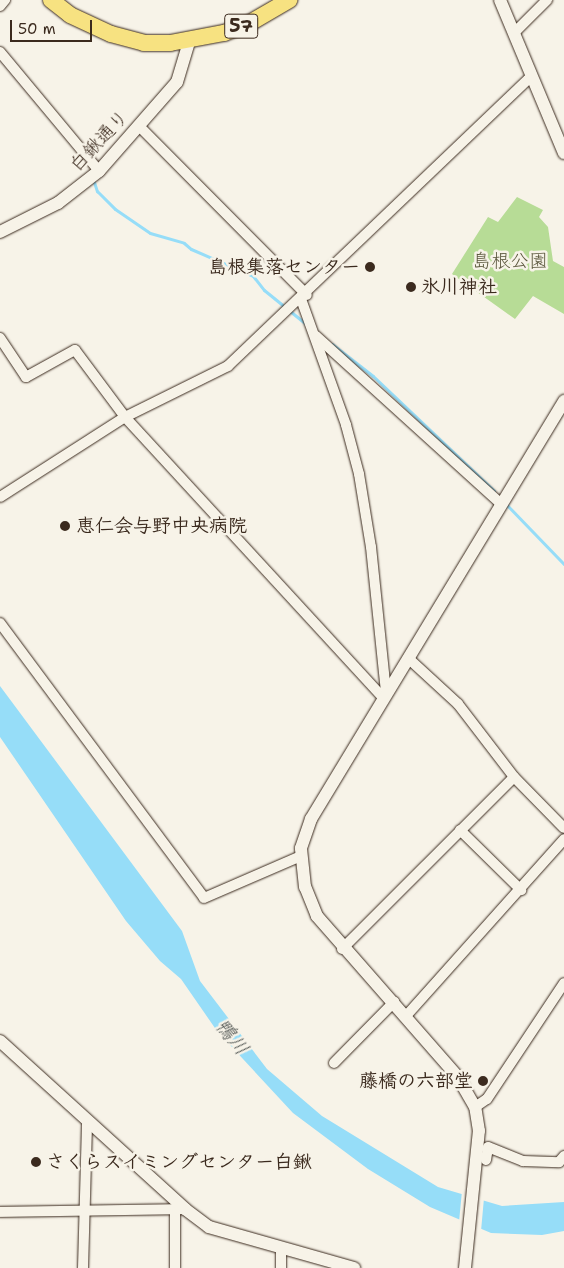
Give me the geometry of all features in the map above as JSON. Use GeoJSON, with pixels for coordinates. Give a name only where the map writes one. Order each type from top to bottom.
{"type":"FeatureCollection","features":[{"type":"Feature","properties":{"kind":"main road","name":"57"},"geometry":{"type":"LineString","coordinates":[[51,0],[76,18],[111,34],[144,43],[189,42],[248,24],[289,0]]}},
{"type":"Feature","properties":{"kind":"street"},"geometry":{"type":"LineString","coordinates":[[0,6],[5,0]]}},
{"type":"Feature","properties":{"kind":"street"},"geometry":{"type":"LineString","coordinates":[[500,0],[564,154]]}},
{"type":"Feature","properties":{"kind":"street"},"geometry":{"type":"LineString","coordinates":[[514,33],[548,0]]}},
{"type":"Feature","properties":{"kind":"street","name":"白鍬通り"},"geometry":{"type":"LineString","coordinates":[[0,232],[58,203],[94,175],[177,82],[189,42]]}},
{"type":"Feature","properties":{"kind":"street"},"geometry":{"type":"LineString","coordinates":[[0,52],[94,175]]}},
{"type":"Feature","properties":{"kind":"street"},"geometry":{"type":"LineString","coordinates":[[0,497],[125,417],[228,366],[304,297],[531,76]]}},
{"type":"Feature","properties":{"kind":"street"},"geometry":{"type":"LineString","coordinates":[[139,126],[304,297],[360,474],[371,547],[385,696]]}},
{"type":"Feature","properties":{"kind":"street"},"geometry":{"type":"LineString","coordinates":[[315,336],[501,504]]}},
{"type":"Feature","properties":{"kind":"street"},"geometry":{"type":"LineString","coordinates":[[0,338],[26,376],[75,350],[125,417],[385,696]]}},
{"type":"Feature","properties":{"kind":"street"},"geometry":{"type":"LineString","coordinates":[[465,1268],[481,1162],[480,1131],[475,1107],[457,1076],[394,1002],[342,949],[311,906],[301,856],[312,820],[564,401]]}},
{"type":"Feature","properties":{"kind":"street"},"geometry":{"type":"LineString","coordinates":[[0,623],[204,898],[301,856]]}},
{"type":"Feature","properties":{"kind":"street"},"geometry":{"type":"LineString","coordinates":[[408,658],[458,704],[514,777],[564,828]]}},
{"type":"Feature","properties":{"kind":"street"},"geometry":{"type":"LineString","coordinates":[[342,949],[514,777]]}},
{"type":"Feature","properties":{"kind":"street"},"geometry":{"type":"LineString","coordinates":[[460,830],[521,890]]}},
{"type":"Feature","properties":{"kind":"street"},"geometry":{"type":"LineString","coordinates":[[406,1016],[521,890],[564,839]]}},
{"type":"Feature","properties":{"kind":"street"},"geometry":{"type":"LineString","coordinates":[[475,1107],[487,1099],[564,983]]}},
{"type":"Feature","properties":{"kind":"street"},"geometry":{"type":"LineString","coordinates":[[334,1062],[394,1002]]}},
{"type":"Feature","properties":{"kind":"street"},"geometry":{"type":"LineString","coordinates":[[0,1041],[180,1209],[209,1227],[281,1250],[354,1268]]}},
{"type":"Feature","properties":{"kind":"street"},"geometry":{"type":"LineString","coordinates":[[82,1268],[82,1212],[87,1122]]}},
{"type":"Feature","properties":{"kind":"street"},"geometry":{"type":"LineString","coordinates":[[481,1162],[488,1146],[523,1161],[559,1162],[564,1156]]}},
{"type":"Feature","properties":{"kind":"street"},"geometry":{"type":"LineString","coordinates":[[0,1212],[180,1209]]}},
{"type":"Feature","properties":{"kind":"street"},"geometry":{"type":"LineString","coordinates":[[175,1268],[180,1209]]}},
{"type":"Feature","properties":{"kind":"street"},"geometry":{"type":"LineString","coordinates":[[281,1250],[281,1268]]}},
{"type":"Feature","properties":{"kind":"green space","name":"島根公園"},"geometry":{"type":"Polygon","coordinates":[[[517,197],[543,210],[539,217],[548,227],[553,261],[564,267],[564,314],[533,296],[515,319],[452,274],[488,217],[498,222],[517,197]]]}},
{"type":"Feature","properties":{"kind":"water","name":"鴨川"},"geometry":{"type":"Polygon","coordinates":[[[0,686],[182,931],[200,981],[267,1069],[322,1116],[438,1187],[502,1206],[564,1202],[564,1231],[542,1235],[491,1233],[430,1207],[368,1169],[293,1113],[217,1031],[181,979],[160,961],[126,921],[0,737],[0,686]]]}},
{"type":"Feature","properties":{"kind":"pier"},"geometry":{"type":"Polygon","coordinates":[[[462,1191],[484,1198],[481,1231],[459,1222],[462,1191]]]}},
{"type":"Feature","properties":{"kind":"waterway"},"geometry":{"type":"LineString","coordinates":[[93,179],[97,191],[115,209],[150,233],[184,243],[191,249],[253,276],[264,290],[306,324]]}},
{"type":"Feature","properties":{"kind":"waterway"},"geometry":{"type":"LineString","coordinates":[[332,344],[373,376],[494,491]]}},
{"type":"Feature","properties":{"kind":"waterway"},"geometry":{"type":"LineString","coordinates":[[505,503],[564,564]]}},
{"type":"Feature","properties":{"kind":"place","name":"島根集落センター"},"geometry":{"type":"Point","coordinates":[370,267]}},
{"type":"Feature","properties":{"kind":"place","name":"氷川神社"},"geometry":{"type":"Point","coordinates":[411,287]}},
{"type":"Feature","properties":{"kind":"place","name":"恵仁会与野中央病院"},"geometry":{"type":"Point","coordinates":[65,526]}},
{"type":"Feature","properties":{"kind":"place","name":"藤橋の六部堂"},"geometry":{"type":"Point","coordinates":[483,1081]}},
{"type":"Feature","properties":{"kind":"place","name":"さくらスイミングセンター白鍬"},"geometry":{"type":"Point","coordinates":[36,1162]}}]}
